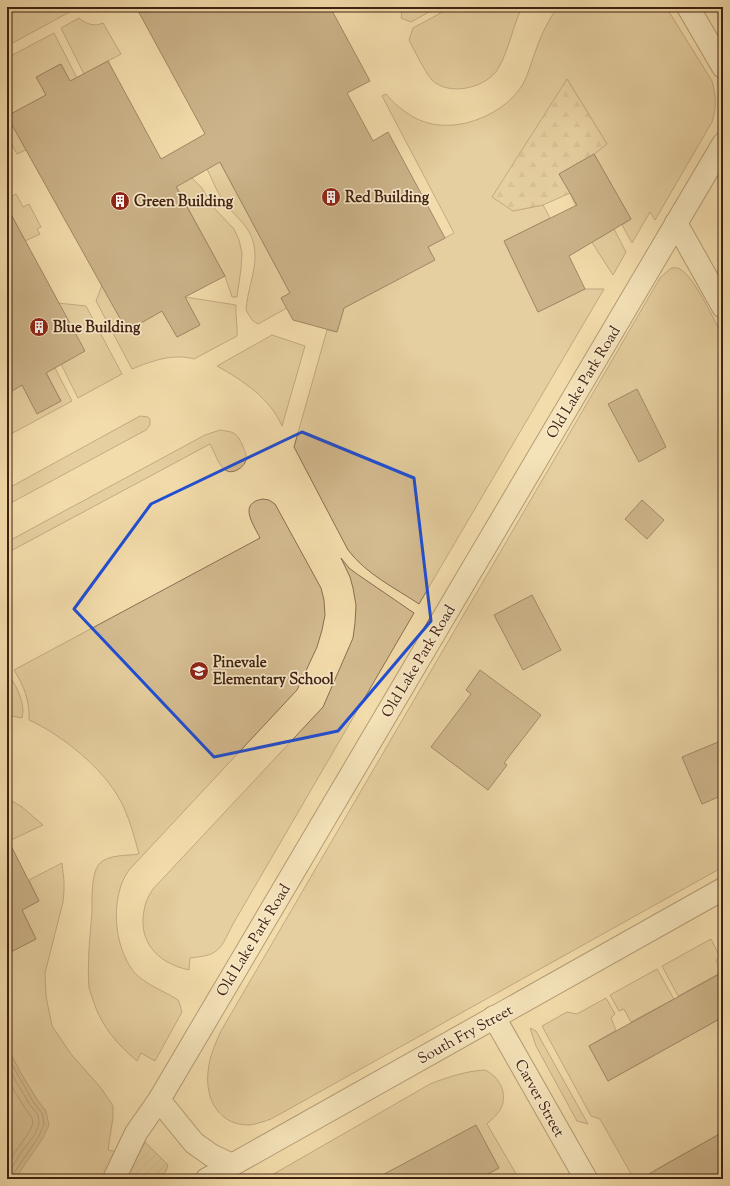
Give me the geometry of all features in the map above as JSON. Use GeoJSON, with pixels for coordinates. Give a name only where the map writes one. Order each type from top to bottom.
{"type":"FeatureCollection","features":[{"type":"Feature","properties":{"kind":"street"},"geometry":{"type":"LineString","coordinates":[[688,7],[723,67]]}},
{"type":"Feature","properties":{"kind":"street","name":"Old Lake Park Road"},"geometry":{"type":"LineString","coordinates":[[114,1179],[136,1134],[158,1100],[723,144]]}},
{"type":"Feature","properties":{"kind":"street"},"geometry":{"type":"LineString","coordinates":[[676,223],[723,307]]}},
{"type":"Feature","properties":{"kind":"street","name":"South Fry Street"},"geometry":{"type":"LineString","coordinates":[[207,1179],[723,889]]}},
{"type":"Feature","properties":{"kind":"street","name":"Carver Street"},"geometry":{"type":"LineString","coordinates":[[494,1018],[586,1179]]}},
{"type":"Feature","properties":{"kind":"street"},"geometry":{"type":"LineString","coordinates":[[158,1100],[194,1143],[211,1155],[232,1165]]}},
{"type":"Feature","properties":{"kind":"highlighted area"},"geometry":{"type":"Polygon","coordinates":[[[302,432],[414,478],[431,621],[338,731],[214,757],[74,609],[151,504],[302,432]]]}},
{"type":"Feature","properties":{"kind":"green space"},"geometry":{"type":"Polygon","coordinates":[[[7,7],[75,7],[75,9],[7,46],[7,7]]]}},
{"type":"Feature","properties":{"kind":"green space"},"geometry":{"type":"Polygon","coordinates":[[[407,7],[438,7],[411,22],[401,18],[402,12],[407,7]]]}},
{"type":"Feature","properties":{"kind":"green space"},"geometry":{"type":"Polygon","coordinates":[[[452,7],[522,7],[506,53],[499,67],[494,74],[486,80],[468,88],[448,88],[439,85],[432,80],[409,40],[413,28],[452,7]]]}},
{"type":"Feature","properties":{"kind":"green space"},"geometry":{"type":"Polygon","coordinates":[[[558,7],[666,7],[712,81],[715,101],[714,116],[712,122],[655,220],[650,212],[632,243],[622,225],[631,219],[594,154],[607,144],[567,79],[513,211],[543,205],[550,218],[504,241],[538,312],[585,289],[604,289],[419,604],[372,573],[355,559],[348,550],[294,447],[327,330],[337,332],[344,308],[434,260],[428,247],[454,233],[382,96],[386,94],[399,107],[422,121],[441,125],[468,123],[494,112],[515,95],[523,84],[543,31],[558,7]]]}},
{"type":"Feature","properties":{"kind":"green space"},"geometry":{"type":"Polygon","coordinates":[[[79,18],[90,24],[96,25],[103,23],[121,54],[84,74],[61,28],[79,18]]]}},
{"type":"Feature","properties":{"kind":"green space"},"geometry":{"type":"Polygon","coordinates":[[[54,33],[77,78],[70,82],[60,64],[37,77],[46,95],[9,115],[28,149],[17,154],[7,136],[7,58],[54,33]]]}},
{"type":"Feature","properties":{"kind":"green space"},"geometry":{"type":"Polygon","coordinates":[[[567,79],[607,144],[594,154],[559,174],[570,193],[543,205],[513,211],[492,197],[567,79]]]}},
{"type":"Feature","properties":{"kind":"green space"},"geometry":{"type":"Polygon","coordinates":[[[217,157],[290,293],[281,298],[287,308],[258,324],[252,320],[246,310],[255,259],[252,239],[244,225],[222,199],[207,169],[217,157]]]}},
{"type":"Feature","properties":{"kind":"green space"},"geometry":{"type":"Polygon","coordinates":[[[192,178],[202,188],[213,207],[234,229],[239,240],[242,253],[237,297],[232,297],[225,276],[174,182],[192,178]]]}},
{"type":"Feature","properties":{"kind":"green space"},"geometry":{"type":"Polygon","coordinates":[[[570,193],[596,240],[614,229],[626,252],[613,275],[593,244],[570,193]]]}},
{"type":"Feature","properties":{"kind":"green space"},"geometry":{"type":"Polygon","coordinates":[[[16,194],[23,207],[29,204],[41,227],[37,229],[40,234],[25,241],[7,207],[7,199],[16,194]]]}},
{"type":"Feature","properties":{"kind":"green space"},"geometry":{"type":"Polygon","coordinates":[[[671,268],[680,269],[692,281],[704,300],[723,337],[723,867],[271,1119],[250,1125],[230,1121],[223,1116],[212,1101],[208,1082],[210,1062],[221,1031],[660,278],[671,268]]]}},
{"type":"Feature","properties":{"kind":"green space"},"geometry":{"type":"Polygon","coordinates":[[[102,285],[127,330],[162,311],[177,337],[200,325],[185,297],[236,305],[237,336],[194,359],[186,357],[170,357],[132,369],[96,301],[102,285]]]}},
{"type":"Feature","properties":{"kind":"green space"},"geometry":{"type":"Polygon","coordinates":[[[58,303],[86,306],[122,374],[78,398],[61,364],[58,303]]]}},
{"type":"Feature","properties":{"kind":"green space"},"geometry":{"type":"Polygon","coordinates":[[[272,335],[305,346],[282,426],[277,416],[263,398],[236,377],[217,366],[272,335]]]}},
{"type":"Feature","properties":{"kind":"green space"},"geometry":{"type":"Polygon","coordinates":[[[55,368],[72,401],[7,436],[7,393],[22,385],[37,413],[61,401],[46,372],[55,368]]]}},
{"type":"Feature","properties":{"kind":"green space"},"geometry":{"type":"Polygon","coordinates":[[[140,416],[148,417],[150,419],[150,425],[146,430],[7,505],[7,489],[140,416]]]}},
{"type":"Feature","properties":{"kind":"green space"},"geometry":{"type":"Polygon","coordinates":[[[220,430],[235,434],[244,448],[246,460],[243,466],[237,470],[230,472],[224,469],[218,461],[210,444],[7,553],[7,542],[205,435],[220,430]]]}},
{"type":"Feature","properties":{"kind":"green space"},"geometry":{"type":"Polygon","coordinates":[[[263,499],[269,500],[275,504],[321,588],[324,600],[325,615],[322,630],[317,647],[297,690],[129,870],[123,881],[119,893],[116,921],[118,935],[127,961],[134,972],[142,979],[178,1000],[182,1012],[155,1061],[141,1053],[137,1061],[116,1041],[100,1018],[89,988],[88,979],[92,887],[96,868],[108,858],[139,854],[131,826],[120,800],[113,788],[103,776],[68,743],[42,726],[29,720],[26,694],[14,670],[260,538],[251,521],[249,510],[255,501],[263,499]]]}},
{"type":"Feature","properties":{"kind":"green space"},"geometry":{"type":"Polygon","coordinates":[[[341,558],[349,568],[414,613],[222,945],[214,953],[190,958],[189,970],[178,967],[159,956],[147,940],[143,919],[146,902],[153,889],[323,707],[353,638],[355,623],[356,605],[353,588],[350,577],[341,558]]]}},
{"type":"Feature","properties":{"kind":"green space"},"geometry":{"type":"Polygon","coordinates":[[[8,673],[17,689],[23,706],[22,718],[7,715],[8,673]]]}},
{"type":"Feature","properties":{"kind":"green space"},"geometry":{"type":"Polygon","coordinates":[[[7,798],[22,807],[43,825],[9,841],[7,838],[7,798]]]}},
{"type":"Feature","properties":{"kind":"green space"},"geometry":{"type":"Polygon","coordinates":[[[62,863],[64,881],[63,902],[45,973],[46,996],[52,1026],[71,1054],[101,1088],[113,1106],[113,1117],[108,1150],[118,1152],[107,1179],[15,1179],[27,1159],[46,1111],[22,1075],[7,1047],[7,954],[36,939],[22,910],[39,901],[29,880],[62,863]]]}},
{"type":"Feature","properties":{"kind":"green space"},"geometry":{"type":"Polygon","coordinates":[[[711,939],[720,957],[716,960],[722,972],[678,996],[662,966],[711,939]]]}},
{"type":"Feature","properties":{"kind":"green space"},"geometry":{"type":"Polygon","coordinates":[[[657,969],[674,999],[631,1022],[624,1009],[619,1011],[610,995],[657,969]]]}},
{"type":"Feature","properties":{"kind":"green space"},"geometry":{"type":"Polygon","coordinates":[[[606,998],[615,1014],[611,1018],[616,1030],[589,1046],[608,1081],[723,1017],[723,1132],[655,1170],[659,1179],[634,1179],[600,1119],[591,1116],[542,1026],[567,1012],[577,1014],[606,998]]]}},
{"type":"Feature","properties":{"kind":"green space"},"geometry":{"type":"Polygon","coordinates":[[[530,1028],[536,1031],[588,1124],[577,1121],[536,1046],[530,1028]]]}},
{"type":"Feature","properties":{"kind":"green space"},"geometry":{"type":"Polygon","coordinates":[[[485,1070],[499,1082],[502,1087],[504,1098],[500,1110],[487,1124],[519,1179],[478,1179],[499,1168],[375,1179],[265,1179],[430,1084],[457,1075],[485,1070]]]}},
{"type":"Feature","properties":{"kind":"green space"},"geometry":{"type":"Polygon","coordinates":[[[145,1142],[168,1165],[166,1171],[158,1179],[126,1179],[145,1142]]]}},
{"type":"Feature","properties":{"kind":"water"},"geometry":{"type":"Polygon","coordinates":[[[7,1047],[22,1075],[46,1111],[49,1125],[43,1138],[15,1179],[7,1179],[7,1047]]]}},
{"type":"Feature","properties":{"kind":"building"},"geometry":{"type":"Polygon","coordinates":[[[136,7],[330,7],[370,81],[347,93],[373,141],[388,132],[445,238],[428,247],[435,260],[344,308],[337,332],[293,320],[281,298],[290,293],[220,162],[176,187],[225,276],[185,297],[200,325],[177,337],[162,311],[127,331],[7,116],[46,95],[36,77],[61,64],[70,81],[108,61],[161,159],[205,134],[136,7]]]}},
{"type":"Feature","properties":{"kind":"building"},"geometry":{"type":"Polygon","coordinates":[[[594,154],[631,219],[569,256],[585,289],[538,312],[504,241],[577,205],[559,174],[594,154]]]}},
{"type":"Feature","properties":{"kind":"building","name":"Blue Building"},"geometry":{"type":"Polygon","coordinates":[[[7,207],[85,351],[46,373],[61,401],[37,414],[22,385],[7,394],[7,207]]]}},
{"type":"Feature","properties":{"kind":"building"},"geometry":{"type":"Polygon","coordinates":[[[637,389],[666,447],[639,462],[608,404],[637,389]]]}},
{"type":"Feature","properties":{"kind":"building"},"geometry":{"type":"Polygon","coordinates":[[[642,500],[664,520],[647,539],[625,519],[642,500]]]}},
{"type":"Feature","properties":{"kind":"building"},"geometry":{"type":"Polygon","coordinates":[[[532,595],[561,650],[523,670],[494,615],[532,595]]]}},
{"type":"Feature","properties":{"kind":"building"},"geometry":{"type":"Polygon","coordinates":[[[480,670],[541,715],[504,763],[507,765],[488,790],[431,747],[471,694],[466,690],[480,670]]]}},
{"type":"Feature","properties":{"kind":"building"},"geometry":{"type":"Polygon","coordinates":[[[723,740],[723,795],[702,804],[682,757],[723,740]]]}},
{"type":"Feature","properties":{"kind":"building"},"geometry":{"type":"Polygon","coordinates":[[[7,838],[39,901],[22,910],[36,939],[7,954],[7,838]]]}},
{"type":"Feature","properties":{"kind":"building"},"geometry":{"type":"Polygon","coordinates":[[[723,972],[723,1017],[608,1081],[589,1046],[723,972]]]}},
{"type":"Feature","properties":{"kind":"building"},"geometry":{"type":"Polygon","coordinates":[[[476,1125],[499,1168],[478,1179],[375,1179],[476,1125]]]}},
{"type":"Feature","properties":{"kind":"building"},"geometry":{"type":"Polygon","coordinates":[[[723,1132],[723,1179],[640,1179],[723,1132]]]}},
{"type":"Feature","properties":{"kind":"place","name":"Red Building"},"geometry":{"type":"Point","coordinates":[331,197]}},
{"type":"Feature","properties":{"kind":"place","name":"Green Building"},"geometry":{"type":"Point","coordinates":[120,201]}},
{"type":"Feature","properties":{"kind":"place","name":"Blue Building"},"geometry":{"type":"Point","coordinates":[39,327]}},
{"type":"Feature","properties":{"kind":"place","name":"Pinevale Elementary School"},"geometry":{"type":"Point","coordinates":[199,671]}}]}
